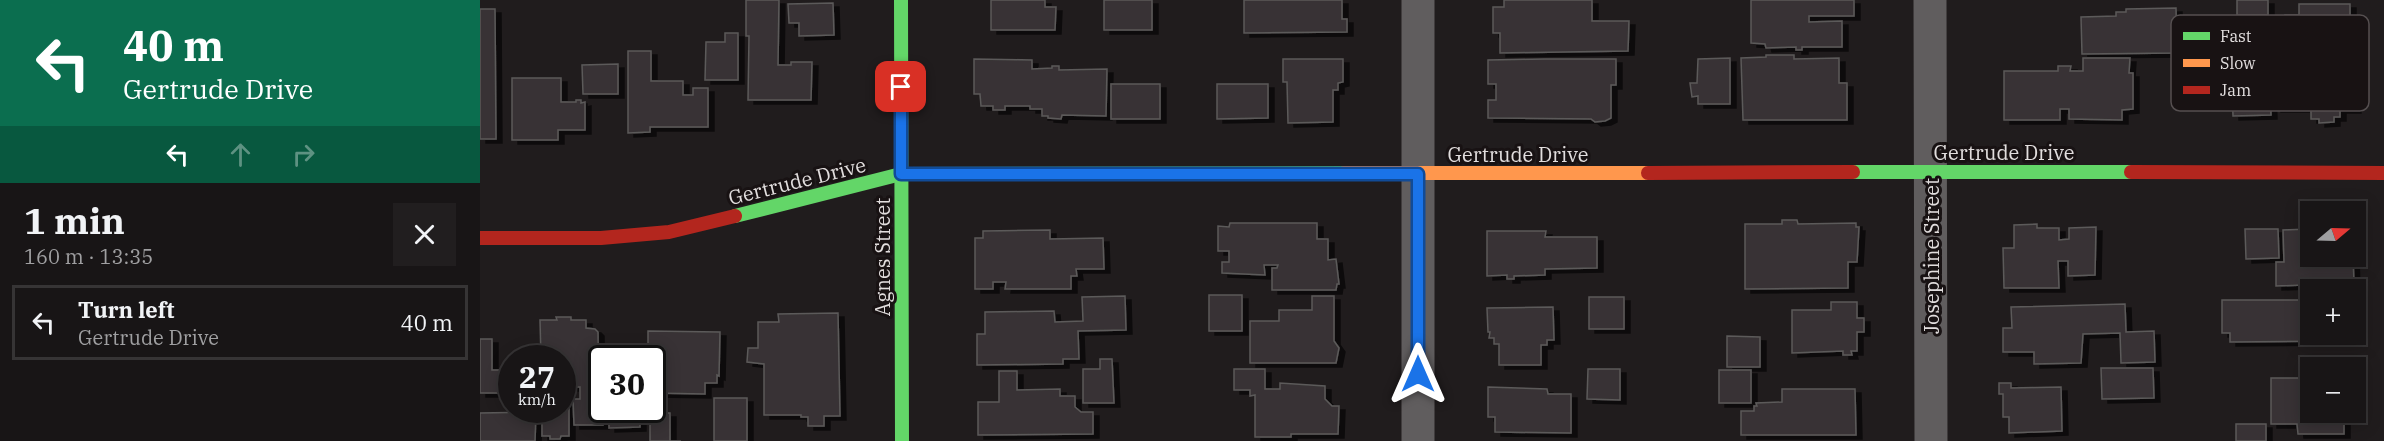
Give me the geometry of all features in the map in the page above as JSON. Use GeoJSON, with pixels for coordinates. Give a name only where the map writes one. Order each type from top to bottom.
{"type":"FeatureCollection","features":[{"type":"Feature","properties":{"kind":"street","name":"Agnes Street"},"geometry":{"type":"LineString","coordinates":[[901,0],[902,441]]}},
{"type":"Feature","properties":{"kind":"street"},"geometry":{"type":"LineString","coordinates":[[1418,0],[1418,441]]}},
{"type":"Feature","properties":{"kind":"street","name":"Josephine Street"},"geometry":{"type":"LineString","coordinates":[[1930,0],[1931,441]]}},
{"type":"Feature","properties":{"kind":"street","name":"Gertrude Drive"},"geometry":{"type":"LineString","coordinates":[[480,238],[601,238],[669,232],[901,174],[1931,171],[2384,173]]}},
{"type":"Feature","properties":{"kind":"building"},"geometry":{"type":"Polygon","coordinates":[[[746,0],[779,0],[778,65],[791,65],[791,62],[812,62],[811,100],[748,100],[749,36],[746,36],[746,0]]]}},
{"type":"Feature","properties":{"kind":"building"},"geometry":{"type":"Polygon","coordinates":[[[991,0],[1045,0],[1045,7],[1056,7],[1055,30],[991,30],[991,0]]]}},
{"type":"Feature","properties":{"kind":"building"},"geometry":{"type":"Polygon","coordinates":[[[1104,0],[1152,0],[1152,30],[1104,30],[1104,0]]]}},
{"type":"Feature","properties":{"kind":"building"},"geometry":{"type":"Polygon","coordinates":[[[1244,0],[1342,0],[1342,19],[1347,19],[1347,32],[1244,33],[1244,0]]]}},
{"type":"Feature","properties":{"kind":"building"},"geometry":{"type":"Polygon","coordinates":[[[1504,0],[1592,0],[1592,21],[1629,21],[1628,51],[1500,53],[1500,33],[1493,33],[1493,7],[1504,7],[1504,0]]]}},
{"type":"Feature","properties":{"kind":"building"},"geometry":{"type":"Polygon","coordinates":[[[1751,0],[1854,0],[1854,16],[1809,16],[1809,22],[1842,21],[1842,47],[1802,47],[1802,50],[1796,50],[1796,47],[1766,48],[1765,44],[1751,43],[1751,0]]]}},
{"type":"Feature","properties":{"kind":"building"},"geometry":{"type":"Polygon","coordinates":[[[2237,0],[2268,0],[2268,15],[2237,15],[2237,0]]]}},
{"type":"Feature","properties":{"kind":"building"},"geometry":{"type":"Polygon","coordinates":[[[833,3],[834,35],[799,36],[799,23],[789,23],[788,4],[833,3]]]}},
{"type":"Feature","properties":{"kind":"building"},"geometry":{"type":"Polygon","coordinates":[[[2299,4],[2350,4],[2350,15],[2299,15],[2299,4]]]}},
{"type":"Feature","properties":{"kind":"building"},"geometry":{"type":"Polygon","coordinates":[[[2176,8],[2176,15],[2171,15],[2171,53],[2082,54],[2081,17],[2116,16],[2116,12],[2126,12],[2126,9],[2176,8]]]}},
{"type":"Feature","properties":{"kind":"building"},"geometry":{"type":"Polygon","coordinates":[[[480,9],[495,9],[496,139],[480,139],[480,9]]]}},
{"type":"Feature","properties":{"kind":"building"},"geometry":{"type":"Polygon","coordinates":[[[725,33],[738,33],[738,80],[705,80],[706,42],[725,42],[725,33]]]}},
{"type":"Feature","properties":{"kind":"building"},"geometry":{"type":"Polygon","coordinates":[[[628,51],[651,51],[651,81],[683,81],[683,95],[693,95],[693,88],[708,88],[708,127],[650,127],[650,132],[628,133],[628,51]]]}},
{"type":"Feature","properties":{"kind":"building"},"geometry":{"type":"Polygon","coordinates":[[[1766,55],[1794,55],[1794,59],[1839,58],[1839,83],[1847,83],[1847,120],[1743,120],[1741,58],[1766,57],[1766,55]]]}},
{"type":"Feature","properties":{"kind":"building"},"geometry":{"type":"Polygon","coordinates":[[[1730,58],[1730,104],[1698,104],[1698,96],[1692,97],[1690,83],[1697,83],[1698,59],[1730,58]]]}},
{"type":"Feature","properties":{"kind":"building"},"geometry":{"type":"Polygon","coordinates":[[[2083,58],[2130,58],[2129,73],[2133,73],[2133,109],[2122,110],[2122,120],[2069,119],[2069,109],[2060,109],[2060,120],[2004,120],[2004,71],[2058,71],[2058,66],[2071,66],[2070,71],[2083,71],[2083,58]]]}},
{"type":"Feature","properties":{"kind":"building"},"geometry":{"type":"Polygon","coordinates":[[[974,59],[1032,60],[1032,69],[1059,66],[1059,70],[1107,69],[1106,116],[1062,115],[1061,119],[1048,118],[1048,116],[1042,116],[1042,109],[1030,109],[1030,106],[1005,106],[1005,110],[993,110],[993,106],[981,106],[980,94],[974,94],[974,59]]]}},
{"type":"Feature","properties":{"kind":"building"},"geometry":{"type":"Polygon","coordinates":[[[1283,59],[1343,59],[1343,82],[1338,83],[1338,90],[1333,90],[1333,122],[1288,123],[1287,82],[1283,82],[1283,59]]]}},
{"type":"Feature","properties":{"kind":"building"},"geometry":{"type":"Polygon","coordinates":[[[1616,59],[1616,85],[1611,85],[1611,118],[1595,122],[1591,119],[1488,118],[1488,100],[1496,100],[1496,84],[1488,84],[1488,60],[1616,59]]]}},
{"type":"Feature","properties":{"kind":"building"},"geometry":{"type":"Polygon","coordinates":[[[618,64],[618,94],[583,94],[582,65],[618,64]]]}},
{"type":"Feature","properties":{"kind":"building"},"geometry":{"type":"Polygon","coordinates":[[[512,78],[561,78],[561,102],[581,100],[581,103],[585,102],[585,130],[558,130],[558,140],[512,140],[512,78]]]}},
{"type":"Feature","properties":{"kind":"building"},"geometry":{"type":"Polygon","coordinates":[[[1111,84],[1160,84],[1160,119],[1111,119],[1111,84]]]}},
{"type":"Feature","properties":{"kind":"building"},"geometry":{"type":"Polygon","coordinates":[[[1217,84],[1268,84],[1268,118],[1217,119],[1217,84]]]}},
{"type":"Feature","properties":{"kind":"building"},"geometry":{"type":"Polygon","coordinates":[[[2233,111],[2271,111],[2271,115],[2233,116],[2233,111]]]}},
{"type":"Feature","properties":{"kind":"building"},"geometry":{"type":"Polygon","coordinates":[[[2311,111],[2340,111],[2340,117],[2334,117],[2334,122],[2319,123],[2319,119],[2311,119],[2311,111]]]}},
{"type":"Feature","properties":{"kind":"building"},"geometry":{"type":"Polygon","coordinates":[[[1782,220],[1797,220],[1798,224],[1856,223],[1856,227],[1859,227],[1857,262],[1848,262],[1848,288],[1745,289],[1745,224],[1782,224],[1782,220]]]}},
{"type":"Feature","properties":{"kind":"building"},"geometry":{"type":"Polygon","coordinates":[[[1230,223],[1317,223],[1317,239],[1328,239],[1328,260],[1336,259],[1339,284],[1336,290],[1272,290],[1272,268],[1277,268],[1278,265],[1264,265],[1265,275],[1222,273],[1222,262],[1229,262],[1229,251],[1218,251],[1218,226],[1229,227],[1230,223]]]}},
{"type":"Feature","properties":{"kind":"building"},"geometry":{"type":"Polygon","coordinates":[[[2037,224],[2037,228],[2059,228],[2059,240],[2069,239],[2069,228],[2096,227],[2095,275],[2068,276],[2068,261],[2058,261],[2059,288],[2004,288],[2003,248],[2014,248],[2014,225],[2037,224]]]}},
{"type":"Feature","properties":{"kind":"building"},"geometry":{"type":"Polygon","coordinates":[[[2245,229],[2278,229],[2279,258],[2246,259],[2245,229]]]}},
{"type":"Feature","properties":{"kind":"building"},"geometry":{"type":"Polygon","coordinates":[[[2300,229],[2300,267],[2353,267],[2354,279],[2300,279],[2300,285],[2276,286],[2276,262],[2284,262],[2283,230],[2300,229]]]}},
{"type":"Feature","properties":{"kind":"building"},"geometry":{"type":"Polygon","coordinates":[[[1050,230],[1050,239],[1103,238],[1104,269],[1076,269],[1077,276],[1071,276],[1071,289],[1005,289],[1006,282],[993,282],[993,289],[975,289],[975,238],[983,238],[983,231],[1050,230]]]}},
{"type":"Feature","properties":{"kind":"building"},"geometry":{"type":"Polygon","coordinates":[[[1487,231],[1546,231],[1545,237],[1597,237],[1597,268],[1545,269],[1545,275],[1514,276],[1514,279],[1507,279],[1507,275],[1487,276],[1487,231]]]}},
{"type":"Feature","properties":{"kind":"building"},"geometry":{"type":"Polygon","coordinates":[[[1209,295],[1242,295],[1242,331],[1209,331],[1209,295]]]}},
{"type":"Feature","properties":{"kind":"building"},"geometry":{"type":"Polygon","coordinates":[[[1125,296],[1126,330],[1078,331],[1079,359],[1063,359],[1063,364],[977,365],[977,334],[985,334],[985,312],[1054,311],[1055,322],[1083,321],[1082,297],[1125,296]]]}},
{"type":"Feature","properties":{"kind":"building"},"geometry":{"type":"Polygon","coordinates":[[[1312,296],[1334,296],[1334,341],[1339,348],[1336,363],[1250,363],[1250,321],[1279,321],[1279,310],[1312,310],[1312,296]]]}},
{"type":"Feature","properties":{"kind":"building"},"geometry":{"type":"Polygon","coordinates":[[[1589,297],[1624,297],[1624,329],[1589,329],[1589,297]]]}},
{"type":"Feature","properties":{"kind":"building"},"geometry":{"type":"Polygon","coordinates":[[[2222,300],[2300,300],[2300,341],[2230,342],[2230,333],[2222,333],[2222,300]]]}},
{"type":"Feature","properties":{"kind":"building"},"geometry":{"type":"Polygon","coordinates":[[[1831,302],[1857,302],[1857,318],[1864,318],[1864,332],[1857,332],[1857,351],[1851,351],[1852,355],[1843,355],[1843,351],[1792,353],[1792,310],[1831,310],[1831,302]]]}},
{"type":"Feature","properties":{"kind":"building"},"geometry":{"type":"Polygon","coordinates":[[[2125,304],[2126,332],[2154,331],[2155,362],[2121,363],[2120,333],[2083,334],[2081,363],[2034,364],[2034,352],[2003,352],[2003,328],[2012,328],[2011,307],[2125,304]]]}},
{"type":"Feature","properties":{"kind":"building"},"geometry":{"type":"Polygon","coordinates":[[[1553,307],[1554,340],[1547,340],[1547,345],[1541,345],[1541,365],[1499,365],[1499,344],[1494,344],[1494,338],[1489,338],[1487,308],[1553,307]]]}},
{"type":"Feature","properties":{"kind":"building"},"geometry":{"type":"Polygon","coordinates":[[[838,313],[840,416],[824,416],[824,426],[808,426],[808,417],[801,417],[801,415],[764,415],[764,364],[747,362],[748,348],[758,348],[758,322],[779,322],[778,314],[838,313]]]}},
{"type":"Feature","properties":{"kind":"building"},"geometry":{"type":"Polygon","coordinates":[[[556,317],[586,320],[586,328],[595,329],[598,332],[598,345],[588,345],[588,423],[603,423],[603,425],[574,425],[576,423],[576,399],[580,399],[580,387],[576,387],[576,345],[541,345],[540,320],[557,320],[556,317]]]}},
{"type":"Feature","properties":{"kind":"building"},"geometry":{"type":"Polygon","coordinates":[[[648,331],[720,332],[717,383],[705,383],[705,394],[666,393],[666,345],[648,345],[648,331]]]}},
{"type":"Feature","properties":{"kind":"building"},"geometry":{"type":"Polygon","coordinates":[[[1727,336],[1760,337],[1760,367],[1727,367],[1727,336]]]}},
{"type":"Feature","properties":{"kind":"building"},"geometry":{"type":"Polygon","coordinates":[[[480,339],[492,339],[492,370],[498,370],[498,393],[480,393],[480,339]]]}},
{"type":"Feature","properties":{"kind":"building"},"geometry":{"type":"Polygon","coordinates":[[[1100,359],[1112,359],[1114,403],[1083,403],[1083,369],[1100,369],[1100,359]]]}},
{"type":"Feature","properties":{"kind":"building"},"geometry":{"type":"Polygon","coordinates":[[[2101,368],[2153,368],[2154,398],[2102,399],[2101,368]]]}},
{"type":"Feature","properties":{"kind":"building"},"geometry":{"type":"Polygon","coordinates":[[[1234,369],[1265,369],[1265,389],[1280,389],[1280,383],[1325,386],[1325,399],[1332,406],[1339,406],[1338,434],[1255,437],[1255,395],[1250,396],[1250,390],[1234,390],[1234,369]]]}},
{"type":"Feature","properties":{"kind":"building"},"geometry":{"type":"Polygon","coordinates":[[[1588,369],[1620,369],[1620,400],[1587,399],[1588,369]]]}},
{"type":"Feature","properties":{"kind":"building"},"geometry":{"type":"Polygon","coordinates":[[[1719,370],[1751,370],[1751,403],[1719,403],[1719,370]]]}},
{"type":"Feature","properties":{"kind":"building"},"geometry":{"type":"Polygon","coordinates":[[[999,371],[1017,371],[1017,390],[1060,389],[1060,396],[1075,396],[1075,407],[1081,412],[1093,412],[1093,434],[978,435],[978,402],[999,402],[999,371]]]}},
{"type":"Feature","properties":{"kind":"building"},"geometry":{"type":"Polygon","coordinates":[[[2271,378],[2300,378],[2300,423],[2344,423],[2344,434],[2298,434],[2297,424],[2271,424],[2271,378]]]}},
{"type":"Feature","properties":{"kind":"building"},"geometry":{"type":"Polygon","coordinates":[[[1999,383],[2011,383],[2011,388],[2061,387],[2062,431],[2009,433],[2009,417],[2003,417],[2003,394],[1999,394],[1999,383]]]}},
{"type":"Feature","properties":{"kind":"building"},"geometry":{"type":"Polygon","coordinates":[[[1488,387],[1547,389],[1548,394],[1571,394],[1571,433],[1495,432],[1495,417],[1488,417],[1488,387]]]}},
{"type":"Feature","properties":{"kind":"building"},"geometry":{"type":"Polygon","coordinates":[[[1782,389],[1855,389],[1856,435],[1741,435],[1741,411],[1754,411],[1756,403],[1782,402],[1782,389]]]}},
{"type":"Feature","properties":{"kind":"building"},"geometry":{"type":"Polygon","coordinates":[[[714,398],[747,398],[747,441],[714,441],[714,398]]]}},
{"type":"Feature","properties":{"kind":"building"},"geometry":{"type":"Polygon","coordinates":[[[480,413],[498,413],[498,423],[536,423],[535,441],[480,441],[480,413]]]}},
{"type":"Feature","properties":{"kind":"building"},"geometry":{"type":"Polygon","coordinates":[[[666,413],[670,413],[670,441],[650,441],[650,423],[666,423],[666,413]]]}},
{"type":"Feature","properties":{"kind":"building"},"geometry":{"type":"Polygon","coordinates":[[[542,423],[569,423],[569,436],[550,439],[550,436],[542,436],[542,423]]]}},
{"type":"Feature","properties":{"kind":"building"},"geometry":{"type":"Polygon","coordinates":[[[609,423],[640,423],[640,427],[609,428],[609,423]]]}},
{"type":"Feature","properties":{"kind":"building"},"geometry":{"type":"Polygon","coordinates":[[[2236,424],[2266,424],[2266,441],[2236,441],[2236,424]]]}},
{"type":"Feature","properties":{"kind":"traffic: fast"},"geometry":{"type":"LineString","coordinates":[[901,0],[902,441]]}},
{"type":"Feature","properties":{"kind":"traffic: fast"},"geometry":{"type":"LineString","coordinates":[[1853,172],[2131,172]]}},
{"type":"Feature","properties":{"kind":"traffic: fast"},"geometry":{"type":"LineString","coordinates":[[735,216],[901,174],[1344,173]]}},
{"type":"Feature","properties":{"kind":"traffic: slow"},"geometry":{"type":"LineString","coordinates":[[1344,173],[1648,173]]}},
{"type":"Feature","properties":{"kind":"traffic: jam"},"geometry":{"type":"LineString","coordinates":[[1648,173],[1853,172]]}},
{"type":"Feature","properties":{"kind":"traffic: jam"},"geometry":{"type":"LineString","coordinates":[[2131,172],[2384,173]]}},
{"type":"Feature","properties":{"kind":"traffic: jam"},"geometry":{"type":"LineString","coordinates":[[480,238],[601,238],[669,232],[735,216]]}},
{"type":"Feature","properties":{"kind":"route"},"geometry":{"type":"LineString","coordinates":[[901,87],[901,174],[1418,174],[1418,374]]}}]}
